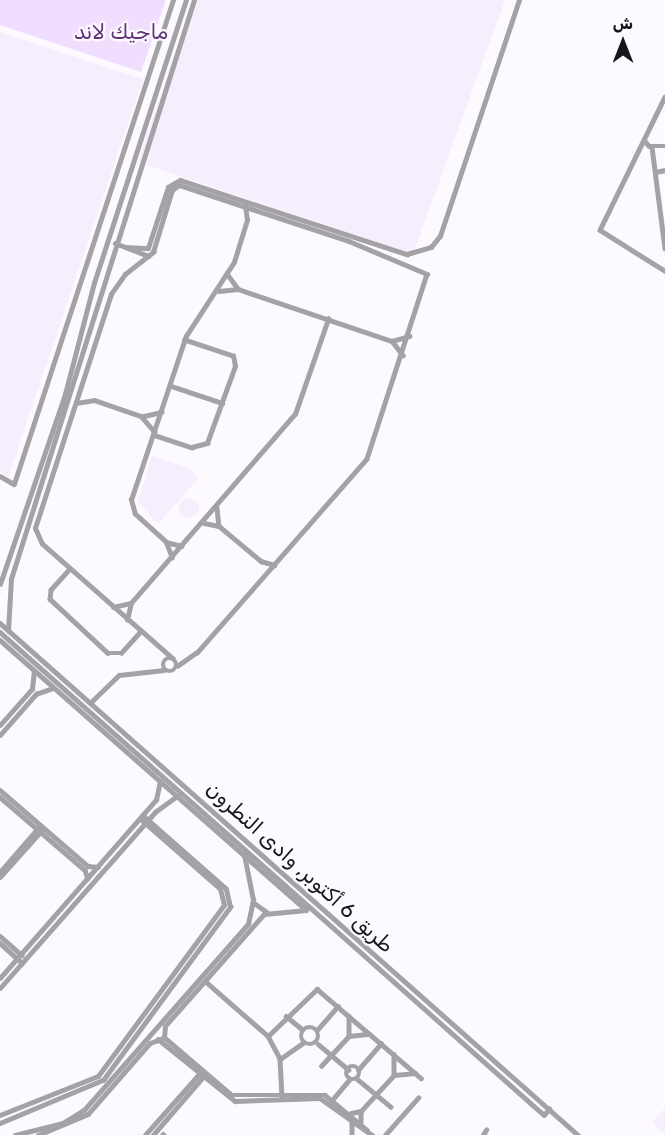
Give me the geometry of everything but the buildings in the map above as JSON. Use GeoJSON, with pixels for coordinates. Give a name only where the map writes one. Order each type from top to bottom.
{"type":"FeatureCollection","features":[{"type":"Feature","properties":{"kind":"street"},"geometry":{"type":"LineString","coordinates":[[0,476],[14,484],[173,0]]}},
{"type":"Feature","properties":{"kind":"street"},"geometry":{"type":"LineString","coordinates":[[0,584],[65,394],[94,283],[186,0]]}},
{"type":"Feature","properties":{"kind":"street"},"geometry":{"type":"LineString","coordinates":[[8,630],[11,579],[104,286],[115,243],[194,0]]}},
{"type":"Feature","properties":{"kind":"street"},"geometry":{"type":"LineString","coordinates":[[126,247],[148,248],[168,187],[180,180],[407,254],[431,247],[440,236],[519,0]]}},
{"type":"Feature","properties":{"kind":"street"},"geometry":{"type":"LineString","coordinates":[[182,14],[189,17]]}},
{"type":"Feature","properties":{"kind":"street"},"geometry":{"type":"LineString","coordinates":[[172,42],[180,45]]}},
{"type":"Feature","properties":{"kind":"street"},"geometry":{"type":"LineString","coordinates":[[665,97],[601,232],[665,271]]}},
{"type":"Feature","properties":{"kind":"street"},"geometry":{"type":"LineString","coordinates":[[645,141],[652,147],[665,247]]}},
{"type":"Feature","properties":{"kind":"street"},"geometry":{"type":"LineString","coordinates":[[652,147],[665,146]]}},
{"type":"Feature","properties":{"kind":"street"},"geometry":{"type":"LineString","coordinates":[[655,172],[665,170]]}},
{"type":"Feature","properties":{"kind":"street"},"geometry":{"type":"LineString","coordinates":[[90,703],[113,678],[128,672],[164,670],[178,666],[189,662],[367,459],[409,336],[424,268],[245,206],[174,187],[149,256],[113,290],[35,528],[40,542],[173,659],[178,666]]}},
{"type":"Feature","properties":{"kind":"street"},"geometry":{"type":"LineString","coordinates":[[172,558],[166,542],[131,506],[185,340],[228,275],[247,220],[245,206]]}},
{"type":"Feature","properties":{"kind":"street"},"geometry":{"type":"LineString","coordinates":[[247,220],[259,211]]}},
{"type":"Feature","properties":{"kind":"street"},"geometry":{"type":"LineString","coordinates":[[115,243],[149,256]]}},
{"type":"Feature","properties":{"kind":"street"},"geometry":{"type":"LineString","coordinates":[[137,252],[143,261]]}},
{"type":"Feature","properties":{"kind":"street"},"geometry":{"type":"LineString","coordinates":[[228,275],[238,290]]}},
{"type":"Feature","properties":{"kind":"street"},"geometry":{"type":"LineString","coordinates":[[94,283],[104,286]]}},
{"type":"Feature","properties":{"kind":"street"},"geometry":{"type":"LineString","coordinates":[[219,291],[238,290],[392,341],[403,355]]}},
{"type":"Feature","properties":{"kind":"street"},"geometry":{"type":"LineString","coordinates":[[91,294],[101,295]]}},
{"type":"Feature","properties":{"kind":"street"},"geometry":{"type":"LineString","coordinates":[[127,620],[130,603],[203,524],[295,414],[328,319]]}},
{"type":"Feature","properties":{"kind":"street"},"geometry":{"type":"LineString","coordinates":[[392,341],[409,336]]}},
{"type":"Feature","properties":{"kind":"street"},"geometry":{"type":"LineString","coordinates":[[141,416],[155,433],[203,446],[222,403],[235,359],[185,340]]}},
{"type":"Feature","properties":{"kind":"street"},"geometry":{"type":"LineString","coordinates":[[81,385],[94,400],[141,416],[162,412]]}},
{"type":"Feature","properties":{"kind":"street"},"geometry":{"type":"LineString","coordinates":[[171,386],[222,403]]}},
{"type":"Feature","properties":{"kind":"street"},"geometry":{"type":"LineString","coordinates":[[75,404],[94,400]]}},
{"type":"Feature","properties":{"kind":"street"},"geometry":{"type":"LineString","coordinates":[[218,505],[219,526]]}},
{"type":"Feature","properties":{"kind":"street"},"geometry":{"type":"LineString","coordinates":[[203,524],[219,526],[261,561],[274,565]]}},
{"type":"Feature","properties":{"kind":"street"},"geometry":{"type":"LineString","coordinates":[[166,542],[182,546]]}},
{"type":"Feature","properties":{"kind":"street"},"geometry":{"type":"LineString","coordinates":[[261,561],[265,576]]}},
{"type":"Feature","properties":{"kind":"street"},"geometry":{"type":"LineString","coordinates":[[70,569],[51,590],[50,599],[108,653],[121,653],[140,632]]}},
{"type":"Feature","properties":{"kind":"street"},"geometry":{"type":"LineString","coordinates":[[112,607],[130,603]]}},
{"type":"Feature","properties":{"kind":"street","name":"طريق 6 أكتوبر, وادى النطرون"},"geometry":{"type":"LineString","coordinates":[[0,623],[50,672],[578,1135]]}},
{"type":"Feature","properties":{"kind":"street"},"geometry":{"type":"LineString","coordinates":[[0,635],[34,671],[306,910],[267,912],[250,926],[181,1005],[165,1026],[162,1038],[140,1051],[80,1113],[26,1134],[15,1135]]}},
{"type":"Feature","properties":{"kind":"street","name":"طريق 6 أكتوبر, وادى النطرون"},"geometry":{"type":"LineString","coordinates":[[0,635],[90,703],[544,1115],[549,1109]]}},
{"type":"Feature","properties":{"kind":"street"},"geometry":{"type":"LineString","coordinates":[[161,649],[164,670]]}},
{"type":"Feature","properties":{"kind":"street"},"geometry":{"type":"LineString","coordinates":[[163,662],[173,659]]}},
{"type":"Feature","properties":{"kind":"street"},"geometry":{"type":"LineString","coordinates":[[0,735],[29,697],[34,671]]}},
{"type":"Feature","properties":{"kind":"street"},"geometry":{"type":"LineString","coordinates":[[0,725],[29,697],[53,688]]}},
{"type":"Feature","properties":{"kind":"street"},"geometry":{"type":"LineString","coordinates":[[140,764],[147,757]]}},
{"type":"Feature","properties":{"kind":"street"},"geometry":{"type":"LineString","coordinates":[[0,988],[144,819],[160,782]]}},
{"type":"Feature","properties":{"kind":"street"},"geometry":{"type":"LineString","coordinates":[[0,790],[85,870],[88,879]]}},
{"type":"Feature","properties":{"kind":"street"},"geometry":{"type":"LineString","coordinates":[[0,978],[98,867],[144,819],[177,796]]}},
{"type":"Feature","properties":{"kind":"street"},"geometry":{"type":"LineString","coordinates":[[0,797],[88,866],[98,867]]}},
{"type":"Feature","properties":{"kind":"street"},"geometry":{"type":"LineString","coordinates":[[150,808],[154,812]]}},
{"type":"Feature","properties":{"kind":"street"},"geometry":{"type":"LineString","coordinates":[[0,1123],[94,1087],[225,899],[144,819]]}},
{"type":"Feature","properties":{"kind":"street"},"geometry":{"type":"LineString","coordinates":[[0,872],[41,828]]}},
{"type":"Feature","properties":{"kind":"street"},"geometry":{"type":"LineString","coordinates":[[0,877],[41,828]]}},
{"type":"Feature","properties":{"kind":"street"},"geometry":{"type":"LineString","coordinates":[[244,855],[253,902],[250,926]]}},
{"type":"Feature","properties":{"kind":"street"},"geometry":{"type":"LineString","coordinates":[[253,902],[267,912]]}},
{"type":"Feature","properties":{"kind":"street"},"geometry":{"type":"LineString","coordinates":[[0,936],[24,961]]}},
{"type":"Feature","properties":{"kind":"street"},"geometry":{"type":"LineString","coordinates":[[0,943],[19,956]]}},
{"type":"Feature","properties":{"kind":"street"},"geometry":{"type":"LineString","coordinates":[[38,1135],[83,1118],[153,1033],[205,981],[227,952]]}},
{"type":"Feature","properties":{"kind":"street"},"geometry":{"type":"LineString","coordinates":[[205,981],[268,1036],[279,1059],[282,1098]]}},
{"type":"Feature","properties":{"kind":"street"},"geometry":{"type":"LineString","coordinates":[[268,1036],[314,989],[338,1006],[421,1078]]}},
{"type":"Feature","properties":{"kind":"street"},"geometry":{"type":"LineString","coordinates":[[318,1044],[318,1029],[338,1006]]}},
{"type":"Feature","properties":{"kind":"street"},"geometry":{"type":"LineString","coordinates":[[286,1016],[302,1029],[318,1029]]}},
{"type":"Feature","properties":{"kind":"street"},"geometry":{"type":"LineString","coordinates":[[349,1016],[349,1036]]}},
{"type":"Feature","properties":{"kind":"street"},"geometry":{"type":"LineString","coordinates":[[302,1029],[303,1043]]}},
{"type":"Feature","properties":{"kind":"street"},"geometry":{"type":"LineString","coordinates":[[153,1033],[170,1044],[203,1074],[236,1096],[320,1098],[370,1133]]}},
{"type":"Feature","properties":{"kind":"street"},"geometry":{"type":"LineString","coordinates":[[0,1115],[90,1082],[133,1034]]}},
{"type":"Feature","properties":{"kind":"street"},"geometry":{"type":"LineString","coordinates":[[321,1066],[349,1036],[370,1034]]}},
{"type":"Feature","properties":{"kind":"street"},"geometry":{"type":"LineString","coordinates":[[279,1059],[303,1043],[318,1044],[349,1070]]}},
{"type":"Feature","properties":{"kind":"street"},"geometry":{"type":"LineString","coordinates":[[356,1078],[358,1070],[381,1044]]}},
{"type":"Feature","properties":{"kind":"street"},"geometry":{"type":"LineString","coordinates":[[361,1122],[361,1112],[394,1075],[394,1054]]}},
{"type":"Feature","properties":{"kind":"street"},"geometry":{"type":"LineString","coordinates":[[350,1079],[345,1075],[353,1065],[358,1070]]}},
{"type":"Feature","properties":{"kind":"street"},"geometry":{"type":"LineString","coordinates":[[394,1075],[415,1073]]}},
{"type":"Feature","properties":{"kind":"street"},"geometry":{"type":"LineString","coordinates":[[145,1135],[158,1125],[203,1074]]}},
{"type":"Feature","properties":{"kind":"street"},"geometry":{"type":"LineString","coordinates":[[333,1099],[350,1079],[356,1078],[391,1107]]}},
{"type":"Feature","properties":{"kind":"street"},"geometry":{"type":"LineString","coordinates":[[282,1098],[315,1093],[333,1099],[361,1122],[370,1133]]}},
{"type":"Feature","properties":{"kind":"street"},"geometry":{"type":"LineString","coordinates":[[385,1135],[418,1098]]}},
{"type":"Feature","properties":{"kind":"street"},"geometry":{"type":"LineString","coordinates":[[351,1113],[361,1112]]}},
{"type":"Feature","properties":{"kind":"street"},"geometry":{"type":"LineString","coordinates":[[352,1120],[352,1135]]}},
{"type":"Feature","properties":{"kind":"street"},"geometry":{"type":"LineString","coordinates":[[153,1135],[158,1125]]}},
{"type":"Feature","properties":{"kind":"street"},"geometry":{"type":"LineString","coordinates":[[361,1135],[370,1133]]}},
{"type":"Feature","properties":{"kind":"shaded area"},"geometry":{"type":"Polygon","coordinates":[[[193,0],[505,0],[413,254],[138,162],[193,0]]]}},
{"type":"Feature","properties":{"kind":"shaded area"},"geometry":{"type":"Polygon","coordinates":[[[0,32],[143,79],[8,478],[0,470],[0,32]]]}},
{"type":"Feature","properties":{"kind":"shaded area"},"geometry":{"type":"Polygon","coordinates":[[[152,456],[188,468],[199,478],[158,524],[138,502],[152,456]]]}},
{"type":"Feature","properties":{"kind":"shaded area"},"geometry":{"type":"Polygon","coordinates":[[[189,498],[196,501],[199,508],[196,515],[189,518],[182,515],[179,508],[182,501],[189,498]]]}},
{"type":"Feature","properties":{"kind":"shaded area"},"geometry":{"type":"Polygon","coordinates":[[[665,1108],[665,1134],[652,1122],[665,1108]]]}},
{"type":"Feature","properties":{"kind":"green space","name":"ماجيك لاند"},"geometry":{"type":"Polygon","coordinates":[[[0,0],[166,0],[141,72],[0,25],[0,0]]]}}]}
